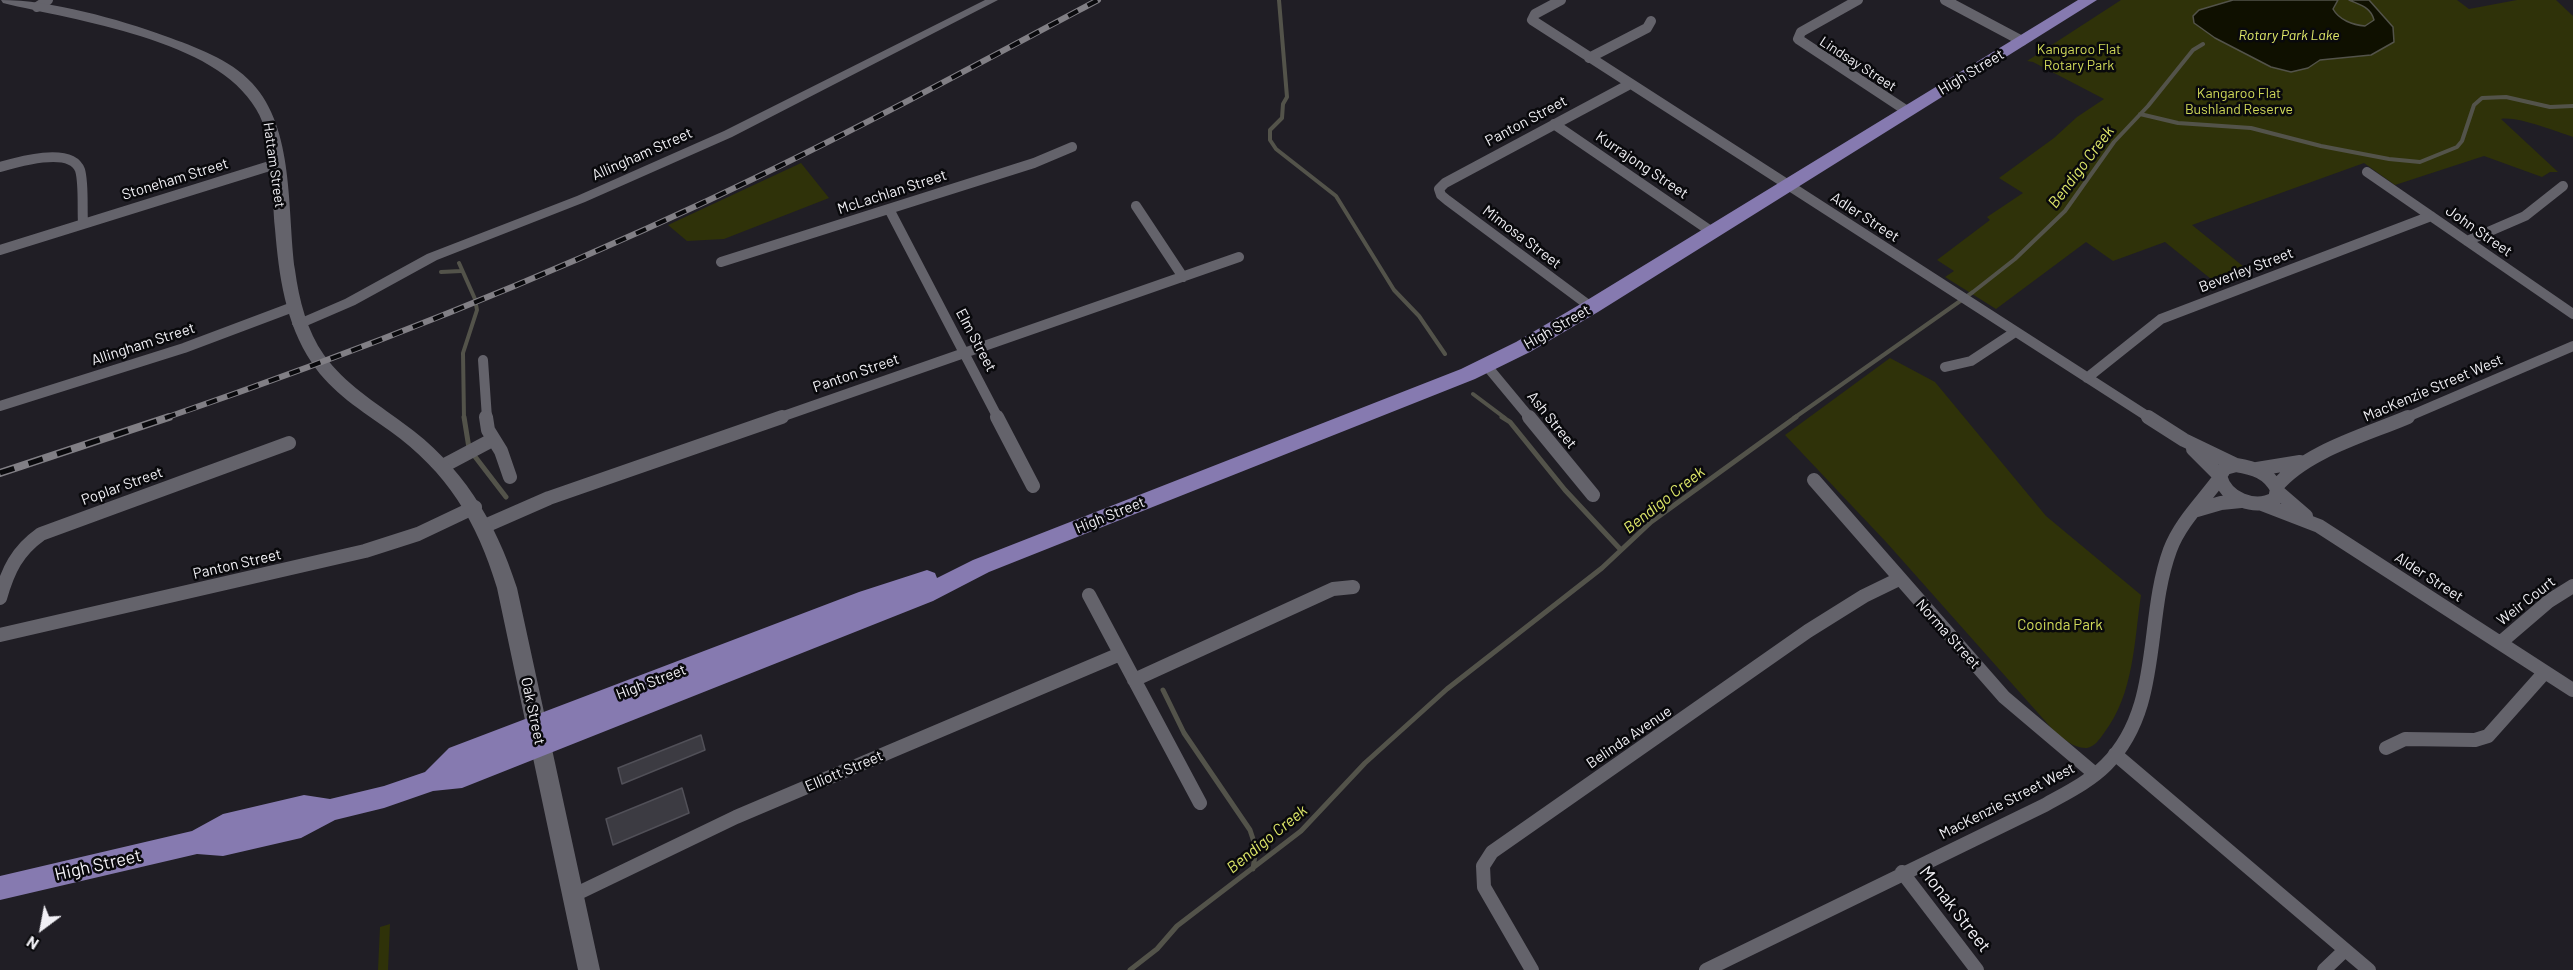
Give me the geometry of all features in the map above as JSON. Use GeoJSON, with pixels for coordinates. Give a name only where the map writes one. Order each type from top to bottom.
{"type":"FeatureCollection","features":[{"type":"Feature","properties":{"kind":"highway","name":"High Street"},"geometry":{"type":"LineString","coordinates":[[0,888],[197,842],[223,844],[301,826],[330,810],[433,780],[462,777],[539,735],[925,594],[981,566],[1486,365],[1591,307],[2089,0]]}},
{"type":"Feature","properties":{"kind":"main road","name":"Hattam Street"},"geometry":{"type":"LineString","coordinates":[[8,0],[43,4],[158,37],[201,54],[227,69],[253,91],[264,109],[271,128],[288,283],[296,316]]}},
{"type":"Feature","properties":{"kind":"main road","name":"Oak Street"},"geometry":{"type":"LineString","coordinates":[[296,316],[318,358],[333,376],[443,466],[475,507],[485,526],[507,588],[588,970]]}},
{"type":"Feature","properties":{"kind":"street","name":"Allingham Street"},"geometry":{"type":"LineString","coordinates":[[0,406],[193,345],[361,297],[432,257],[581,199],[728,134],[993,0]]}},
{"type":"Feature","properties":{"kind":"street","name":"Adler Street"},"geometry":{"type":"LineString","coordinates":[[1561,0],[1537,12],[1532,18],[1533,21],[2184,440],[2236,465],[2257,469]]}},
{"type":"Feature","properties":{"kind":"street","name":"Lindsay Street"},"geometry":{"type":"LineString","coordinates":[[1858,0],[1801,32],[1797,39],[1907,111]]}},
{"type":"Feature","properties":{"kind":"street"},"geometry":{"type":"LineString","coordinates":[[1945,0],[2022,41]]}},
{"type":"Feature","properties":{"kind":"street"},"geometry":{"type":"LineString","coordinates":[[1589,58],[1647,28],[1651,21]]}},
{"type":"Feature","properties":{"kind":"street","name":"Panton Street"},"geometry":{"type":"LineString","coordinates":[[1439,189],[1445,183],[1630,84]]}},
{"type":"Feature","properties":{"kind":"street","name":"Kurrajong Street"},"geometry":{"type":"LineString","coordinates":[[1554,124],[1712,232]]}},
{"type":"Feature","properties":{"kind":"street","name":"McLachlan Street"},"geometry":{"type":"LineString","coordinates":[[721,262],[1034,163],[1072,147]]}},
{"type":"Feature","properties":{"kind":"street"},"geometry":{"type":"LineString","coordinates":[[0,167],[40,158],[64,157],[75,162],[80,170],[83,223]]}},
{"type":"Feature","properties":{"kind":"street","name":"Stoneham Street"},"geometry":{"type":"LineString","coordinates":[[0,250],[276,164]]}},
{"type":"Feature","properties":{"kind":"street","name":"John Street"},"geometry":{"type":"LineString","coordinates":[[2367,172],[2573,314]]}},
{"type":"Feature","properties":{"kind":"street"},"geometry":{"type":"LineString","coordinates":[[2467,241],[2525,216],[2563,186]]}},
{"type":"Feature","properties":{"kind":"street","name":"Mimosa Street"},"geometry":{"type":"LineString","coordinates":[[1439,189],[1441,195],[1591,307]]}},
{"type":"Feature","properties":{"kind":"street"},"geometry":{"type":"LineString","coordinates":[[1136,206],[1183,277]]}},
{"type":"Feature","properties":{"kind":"street","name":"Elm Street"},"geometry":{"type":"LineString","coordinates":[[889,209],[1033,486]]}},
{"type":"Feature","properties":{"kind":"street","name":"Beverley Street"},"geometry":{"type":"LineString","coordinates":[[2087,378],[2161,319],[2431,216]]}},
{"type":"Feature","properties":{"kind":"street","name":"Panton Street"},"geometry":{"type":"LineString","coordinates":[[485,526],[549,498],[1239,257]]}},
{"type":"Feature","properties":{"kind":"street"},"geometry":{"type":"LineString","coordinates":[[1945,367],[1971,361],[2015,332]]}},
{"type":"Feature","properties":{"kind":"street","name":"MacKenzie Street West"},"geometry":{"type":"LineString","coordinates":[[2262,504],[2272,501],[2285,476],[2305,461],[2573,346]]}},
{"type":"Feature","properties":{"kind":"street"},"geometry":{"type":"LineString","coordinates":[[483,360],[488,430],[492,440],[501,451],[510,477]]}},
{"type":"Feature","properties":{"kind":"street","name":"Ash Street"},"geometry":{"type":"LineString","coordinates":[[1486,365],[1593,495]]}},
{"type":"Feature","properties":{"kind":"street"},"geometry":{"type":"LineString","coordinates":[[443,466],[492,440]]}},
{"type":"Feature","properties":{"kind":"street","name":"Adler Street"},"geometry":{"type":"LineString","coordinates":[[2184,440],[2220,477],[2227,491],[2246,501]]}},
{"type":"Feature","properties":{"kind":"street","name":"Poplar Street"},"geometry":{"type":"LineString","coordinates":[[0,598],[13,559],[41,534],[289,443]]}},
{"type":"Feature","properties":{"kind":"street","name":"MacKenzie Street West"},"geometry":{"type":"LineString","coordinates":[[2257,469],[2305,461]]}},
{"type":"Feature","properties":{"kind":"street"},"geometry":{"type":"LineString","coordinates":[[2220,477],[2225,468],[2236,465]]}},
{"type":"Feature","properties":{"kind":"street"},"geometry":{"type":"LineString","coordinates":[[2257,469],[2269,477],[2277,489],[2319,526]]}},
{"type":"Feature","properties":{"kind":"street","name":"MacKenzie Street West"},"geometry":{"type":"LineString","coordinates":[[1711,969],[2044,805],[2095,774],[2115,754],[2132,727],[2145,692],[2161,585],[2170,552],[2182,527],[2220,477]]}},
{"type":"Feature","properties":{"kind":"street","name":"Norma Street"},"geometry":{"type":"LineString","coordinates":[[1814,480],[2004,697],[2095,774]]}},
{"type":"Feature","properties":{"kind":"street"},"geometry":{"type":"LineString","coordinates":[[2197,510],[2222,503],[2246,501]]}},
{"type":"Feature","properties":{"kind":"street","name":"Alder Street"},"geometry":{"type":"LineString","coordinates":[[2246,501],[2262,504],[2319,526],[2573,690]]}},
{"type":"Feature","properties":{"kind":"street","name":"Panton Street"},"geometry":{"type":"LineString","coordinates":[[0,635],[365,551],[427,531],[475,507]]}},
{"type":"Feature","properties":{"kind":"street","name":"Belinda Avenue"},"geometry":{"type":"LineString","coordinates":[[1532,970],[1484,887],[1483,866],[1492,852],[1808,631],[1864,596],[1899,579]]}},
{"type":"Feature","properties":{"kind":"street","name":"Weir Court"},"geometry":{"type":"LineString","coordinates":[[2500,643],[2549,601],[2573,586]]}},
{"type":"Feature","properties":{"kind":"street"},"geometry":{"type":"LineString","coordinates":[[1134,680],[1332,589],[1353,587]]}},
{"type":"Feature","properties":{"kind":"street"},"geometry":{"type":"LineString","coordinates":[[1089,594],[1200,803]]}},
{"type":"Feature","properties":{"kind":"street","name":"Elliott Street"},"geometry":{"type":"LineString","coordinates":[[572,896],[736,817],[1120,654]]}},
{"type":"Feature","properties":{"kind":"street"},"geometry":{"type":"LineString","coordinates":[[2386,748],[2405,740],[2475,740],[2488,736],[2545,672]]}},
{"type":"Feature","properties":{"kind":"street"},"geometry":{"type":"LineString","coordinates":[[2115,754],[2369,970]]}},
{"type":"Feature","properties":{"kind":"street","name":"Monak Street"},"geometry":{"type":"LineString","coordinates":[[1902,873],[1977,970]]}},
{"type":"Feature","properties":{"kind":"street"},"geometry":{"type":"LineString","coordinates":[[2324,970],[2345,950]]}},
{"type":"Feature","properties":{"kind":"green space","name":"Kangaroo Flat Bushland Reserve"},"geometry":{"type":"Polygon","coordinates":[[[2121,0],[2457,0],[2469,9],[2517,0],[2556,0],[2573,16],[2573,137],[2526,122],[2501,119],[2558,172],[2550,172],[2542,177],[2484,156],[2395,185],[2364,163],[2192,225],[2249,271],[2216,283],[2165,242],[2113,261],[2086,242],[1996,309],[1945,277],[1954,271],[1937,260],[1990,220],[1987,217],[2023,193],[1999,178],[2054,138],[2077,117],[2104,99],[2027,61],[2121,0]]]}},
{"type":"Feature","properties":{"kind":"green space"},"geometry":{"type":"Polygon","coordinates":[[[801,163],[829,198],[724,239],[687,241],[668,225],[801,163]]]}},
{"type":"Feature","properties":{"kind":"green space","name":"Cooinda Park"},"geometry":{"type":"Polygon","coordinates":[[[1890,358],[1935,382],[2046,516],[2141,595],[2127,685],[2114,718],[2101,738],[2092,746],[2078,747],[2054,731],[1887,543],[1785,435],[1890,358]]]}},
{"type":"Feature","properties":{"kind":"green space"},"geometry":{"type":"Polygon","coordinates":[[[390,924],[388,970],[378,970],[380,927],[390,924]]]}},
{"type":"Feature","properties":{"kind":"water","name":"Rotary Park Lake"},"geometry":{"type":"Polygon","coordinates":[[[2233,0],[2338,0],[2333,9],[2339,16],[2351,23],[2365,26],[2374,20],[2373,16],[2364,7],[2349,0],[2369,0],[2393,27],[2394,42],[2371,55],[2320,60],[2308,68],[2291,72],[2271,67],[2215,38],[2194,23],[2193,16],[2199,10],[2233,0]]]}},
{"type":"Feature","properties":{"kind":"building"},"geometry":{"type":"Polygon","coordinates":[[[701,735],[705,750],[622,784],[618,768],[701,735]]]}},
{"type":"Feature","properties":{"kind":"building"},"geometry":{"type":"Polygon","coordinates":[[[682,788],[689,813],[613,845],[606,819],[682,788]]]}},
{"type":"Feature","properties":{"kind":"waterway"},"geometry":{"type":"LineString","coordinates":[[1279,0],[1287,97],[1283,104],[1282,118],[1270,130],[1270,140],[1276,149],[1336,196],[1394,290],[1419,316],[1445,354]]}},
{"type":"Feature","properties":{"kind":"waterway","name":"Bendigo Creek"},"geometry":{"type":"LineString","coordinates":[[2140,114],[2193,50],[2203,44]]}},
{"type":"Feature","properties":{"kind":"waterway"},"geometry":{"type":"LineString","coordinates":[[2140,114],[2178,123],[2251,128],[2321,146],[2389,159],[2420,162],[2457,147],[2462,141],[2474,105],[2482,98],[2506,97],[2550,107],[2573,106]]}},
{"type":"Feature","properties":{"kind":"waterway","name":"Bendigo Creek"},"geometry":{"type":"LineString","coordinates":[[1794,418],[1973,292],[2015,259],[2065,211],[2114,142],[2140,114]]}},
{"type":"Feature","properties":{"kind":"waterway"},"geometry":{"type":"LineString","coordinates":[[459,263],[475,299],[477,310],[463,353],[464,418]]}},
{"type":"Feature","properties":{"kind":"waterway"},"geometry":{"type":"LineString","coordinates":[[441,272],[461,271]]}},
{"type":"Feature","properties":{"kind":"waterway"},"geometry":{"type":"LineString","coordinates":[[1473,394],[1505,418]]}},
{"type":"Feature","properties":{"kind":"waterway"},"geometry":{"type":"LineString","coordinates":[[464,417],[469,448]]}},
{"type":"Feature","properties":{"kind":"waterway"},"geometry":{"type":"LineString","coordinates":[[1502,417],[1510,422],[1565,490],[1621,550]]}},
{"type":"Feature","properties":{"kind":"waterway","name":"Bendigo Creek"},"geometry":{"type":"LineString","coordinates":[[1253,868],[1301,831],[1365,763],[1447,689],[1602,568],[1651,522],[1796,417]]}},
{"type":"Feature","properties":{"kind":"waterway"},"geometry":{"type":"LineString","coordinates":[[473,454],[506,497]]}},
{"type":"Feature","properties":{"kind":"waterway"},"geometry":{"type":"LineString","coordinates":[[1163,690],[1184,733],[1250,830],[1256,848],[1253,868]]}},
{"type":"Feature","properties":{"kind":"waterway","name":"Bendigo Creek"},"geometry":{"type":"LineString","coordinates":[[1130,970],[1157,949],[1177,926],[1253,868]]}},
{"type":"Feature","properties":{"kind":"railway"},"geometry":{"type":"LineString","coordinates":[[165,418],[303,369],[440,316],[642,231],[856,128],[1098,0]]}},
{"type":"Feature","properties":{"kind":"railway"},"geometry":{"type":"LineString","coordinates":[[0,473],[169,417]]}},
{"type":"Feature","properties":{"kind":"park label","name":"Kangaroo Flat Rotary Park"},"geometry":{"type":"Point","coordinates":[2079,58]}}]}
